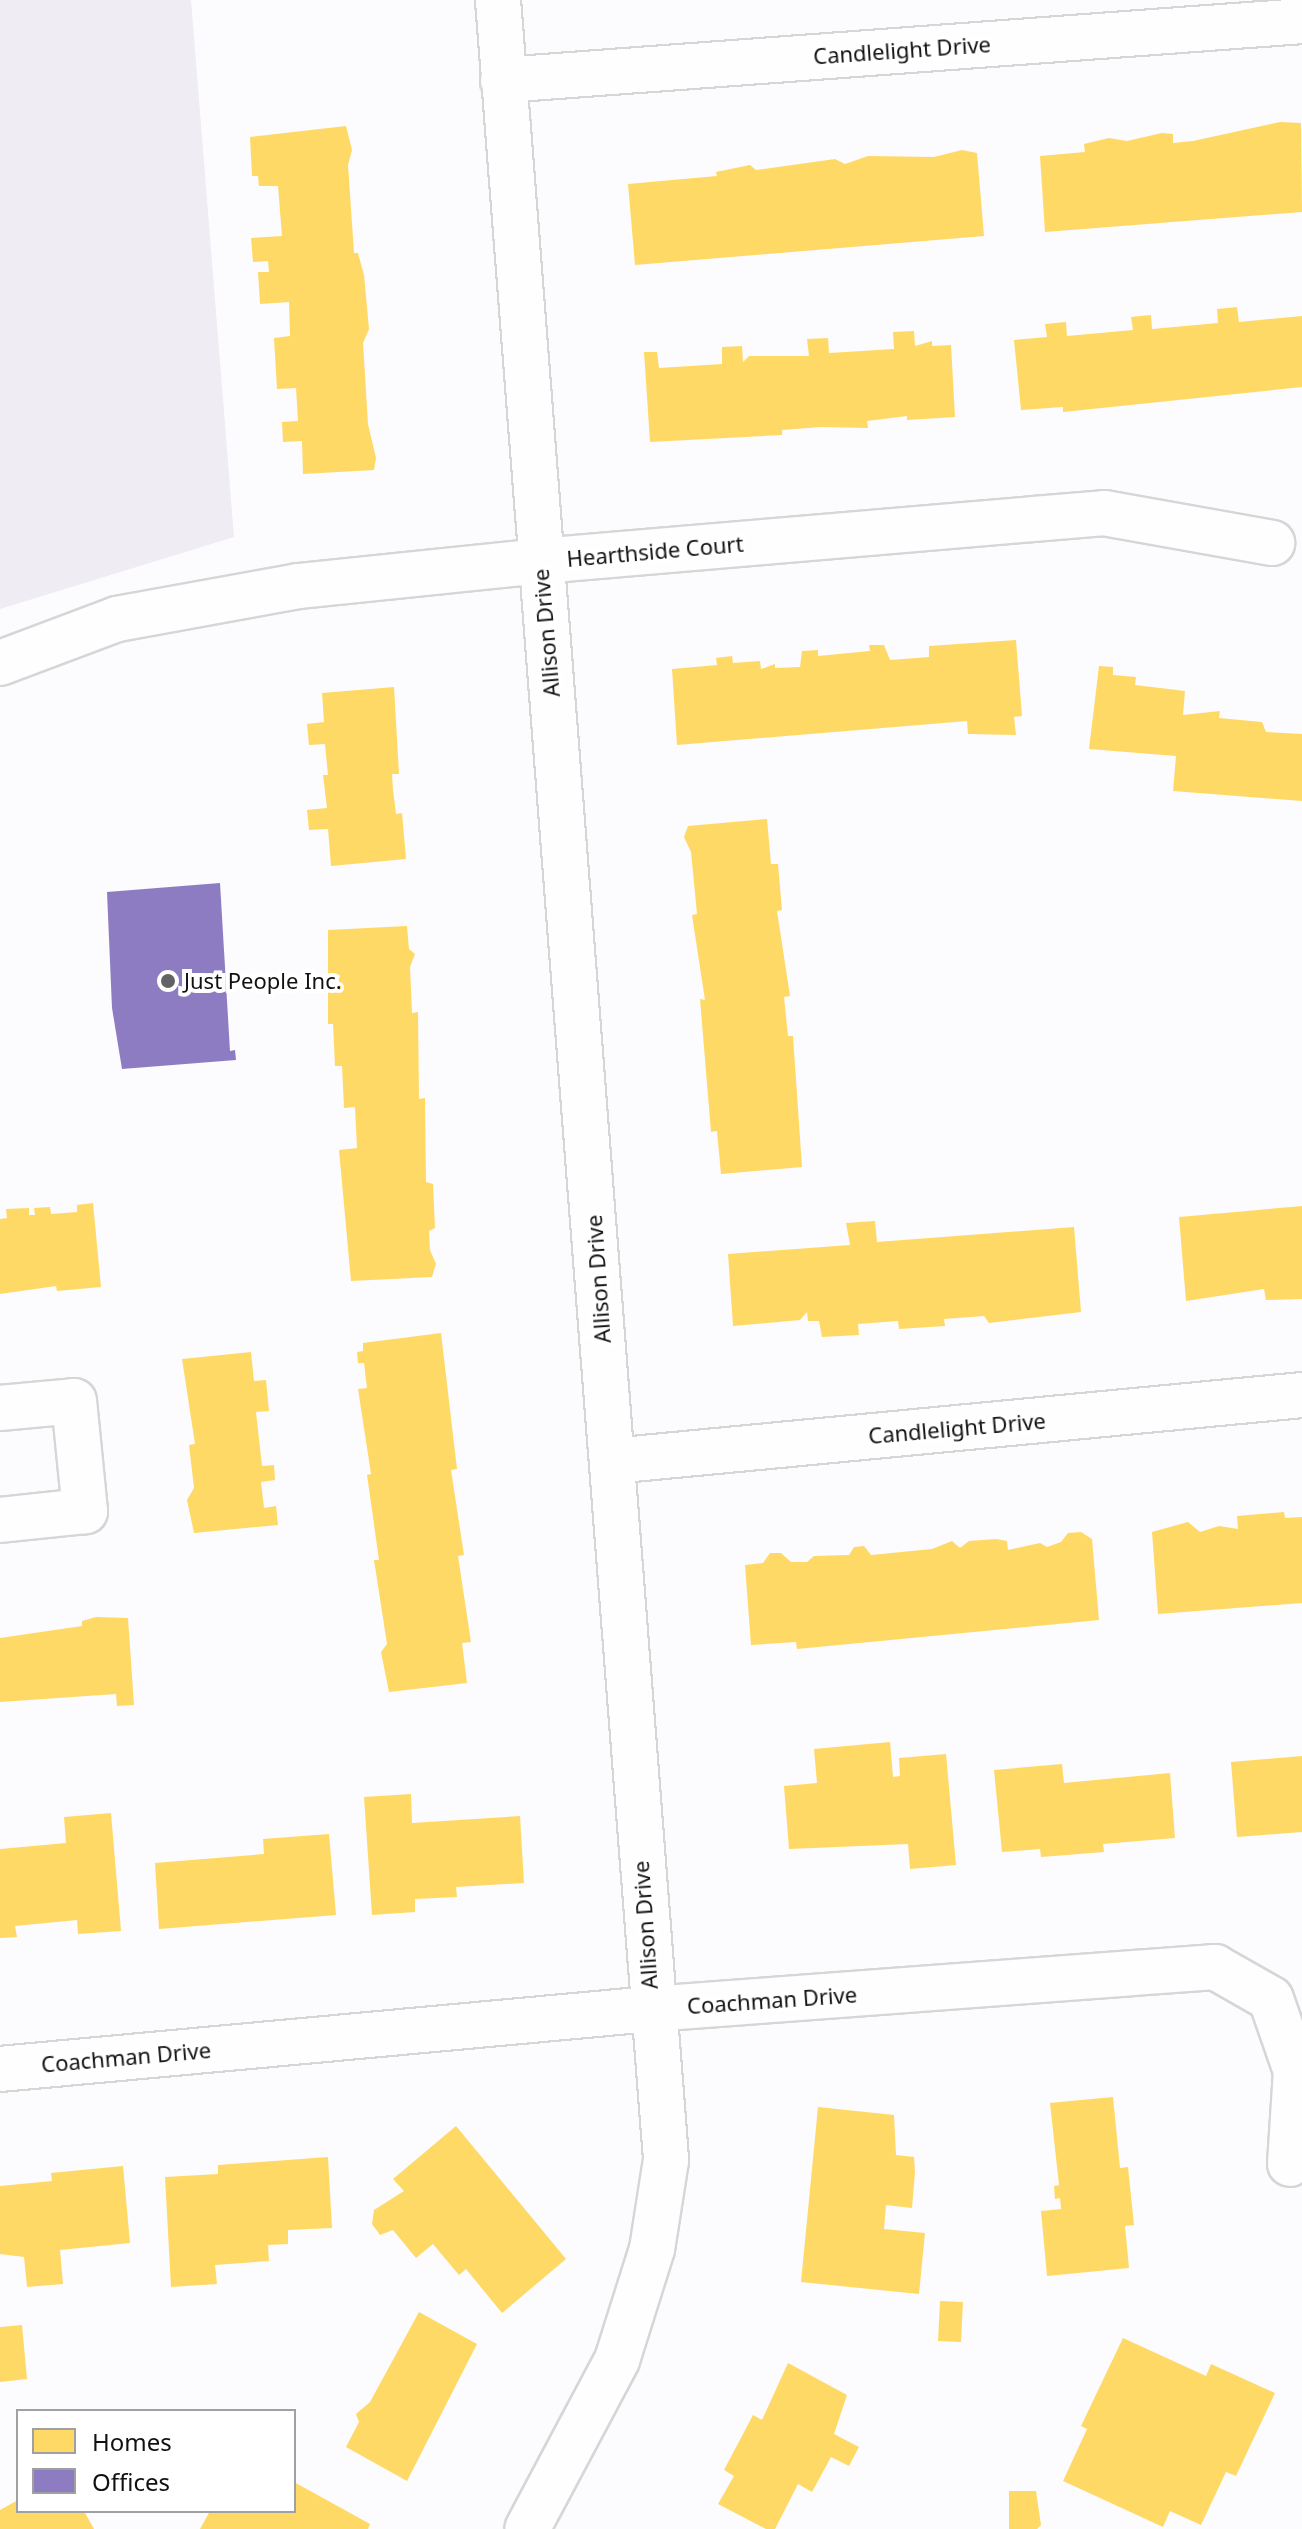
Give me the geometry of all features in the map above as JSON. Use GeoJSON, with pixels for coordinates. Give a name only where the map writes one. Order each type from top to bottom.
{"type":"FeatureCollection","features":[{"type":"Feature","properties":{"kind":"street","name":"Allison Drive"},"geometry":{"type":"LineString","coordinates":[[498,0],[612,1461],[651,2009],[666,2160],[652,2249],[617,2360],[527,2529]]}},
{"type":"Feature","properties":{"kind":"street","name":"Candlelight Drive"},"geometry":{"type":"LineString","coordinates":[[503,80],[1302,21]]}},
{"type":"Feature","properties":{"kind":"street","name":"Hearthside Court"},"geometry":{"type":"LineString","coordinates":[[0,663],[117,619],[298,586],[540,561],[1104,513],[1272,543]]}},
{"type":"Feature","properties":{"kind":"street","name":"Candlelight Drive"},"geometry":{"type":"LineString","coordinates":[[612,1461],[1302,1395]]}},
{"type":"Feature","properties":{"kind":"street"},"geometry":{"type":"LineString","coordinates":[[0,1408],[74,1401],[85,1511],[0,1520]]}},
{"type":"Feature","properties":{"kind":"street","name":"Coachman Drive"},"geometry":{"type":"LineString","coordinates":[[0,2069],[651,2009],[1215,1967],[1271,1999],[1296,2071],[1290,2164]]}},
{"type":"Feature","properties":{"kind":"shaded area"},"geometry":{"type":"Polygon","coordinates":[[[0,0],[191,0],[234,537],[0,609],[0,0]]]}},
{"type":"Feature","properties":{"kind":"building: Homes"},"geometry":{"type":"Polygon","coordinates":[[[1280,122],[1301,123],[1302,212],[1045,232],[1040,156],[1085,152],[1084,144],[1109,138],[1127,141],[1162,133],[1173,134],[1173,143],[1280,122]]]}},
{"type":"Feature","properties":{"kind":"building: Homes"},"geometry":{"type":"Polygon","coordinates":[[[346,126],[352,150],[348,165],[354,253],[358,253],[364,275],[369,329],[363,343],[368,424],[376,458],[374,470],[303,474],[302,441],[283,442],[282,422],[298,421],[296,388],[277,389],[274,338],[290,336],[289,302],[260,304],[258,272],[269,272],[268,261],[253,262],[251,238],[282,236],[278,186],[259,186],[258,176],[252,176],[250,137],[346,126]]]}},
{"type":"Feature","properties":{"kind":"building: Homes"},"geometry":{"type":"Polygon","coordinates":[[[962,150],[977,153],[984,236],[635,265],[628,184],[717,176],[716,172],[750,165],[756,170],[835,159],[845,164],[868,156],[934,157],[962,150]]]}},
{"type":"Feature","properties":{"kind":"building: Homes"},"geometry":{"type":"Polygon","coordinates":[[[1237,307],[1239,322],[1302,316],[1302,387],[1063,412],[1063,407],[1021,410],[1014,340],[1047,337],[1045,324],[1066,322],[1067,336],[1133,330],[1131,317],[1151,315],[1152,329],[1218,323],[1217,309],[1237,307]]]}},
{"type":"Feature","properties":{"kind":"building: Homes"},"geometry":{"type":"Polygon","coordinates":[[[914,331],[915,346],[932,341],[932,346],[951,345],[955,417],[907,420],[907,416],[867,421],[868,428],[821,427],[782,430],[782,435],[650,442],[644,352],[657,352],[659,368],[722,364],[722,347],[742,346],[743,362],[749,356],[809,356],[807,339],[828,338],[829,353],[894,349],[893,332],[914,331]]]}},
{"type":"Feature","properties":{"kind":"building: Homes"},"geometry":{"type":"Polygon","coordinates":[[[1016,640],[1022,716],[1014,717],[1016,735],[968,734],[967,721],[677,745],[672,669],[717,665],[716,658],[732,656],[733,663],[760,661],[761,669],[775,664],[775,668],[800,667],[802,651],[818,650],[818,656],[870,651],[869,645],[884,645],[890,660],[929,657],[929,646],[1016,640]]]}},
{"type":"Feature","properties":{"kind":"building: Homes"},"geometry":{"type":"Polygon","coordinates":[[[1099,666],[1113,667],[1113,675],[1136,677],[1135,685],[1185,691],[1183,715],[1220,711],[1219,718],[1262,722],[1266,732],[1302,734],[1302,801],[1173,791],[1176,756],[1089,749],[1099,666]]]}},
{"type":"Feature","properties":{"kind":"building: Homes"},"geometry":{"type":"Polygon","coordinates":[[[394,687],[399,774],[392,774],[393,790],[396,814],[402,813],[406,859],[331,866],[328,829],[309,830],[307,810],[327,808],[323,775],[328,775],[325,744],[309,745],[307,724],[324,722],[322,693],[394,687]]]}},
{"type":"Feature","properties":{"kind":"building: Homes"},"geometry":{"type":"Polygon","coordinates":[[[767,819],[771,864],[778,864],[782,910],[777,911],[790,996],[784,997],[788,1036],[793,1036],[802,1167],[721,1174],[717,1131],[711,1132],[700,999],[705,1000],[692,915],[697,914],[691,852],[684,837],[688,826],[767,819]]]}},
{"type":"Feature","properties":{"kind":"building: Homes"},"geometry":{"type":"Polygon","coordinates":[[[407,926],[409,949],[415,954],[410,967],[412,1013],[418,1012],[419,1099],[425,1098],[426,1182],[433,1184],[435,1228],[429,1231],[430,1250],[436,1264],[432,1277],[351,1281],[339,1150],[357,1148],[355,1107],[344,1108],[342,1066],[335,1066],[333,1024],[328,1024],[328,930],[407,926]]]}},
{"type":"Feature","properties":{"kind":"building: Homes"},"geometry":{"type":"Polygon","coordinates":[[[93,1203],[101,1287],[57,1291],[56,1286],[0,1294],[0,1219],[7,1218],[6,1209],[29,1208],[29,1215],[35,1215],[34,1208],[50,1207],[51,1214],[77,1212],[77,1205],[93,1203]]]}},
{"type":"Feature","properties":{"kind":"building: Homes"},"geometry":{"type":"Polygon","coordinates":[[[1302,1206],[1302,1299],[1266,1300],[1264,1289],[1186,1301],[1179,1217],[1302,1206]]]}},
{"type":"Feature","properties":{"kind":"building: Homes"},"geometry":{"type":"Polygon","coordinates":[[[875,1221],[877,1242],[1074,1227],[1081,1312],[989,1323],[984,1316],[944,1319],[945,1326],[899,1329],[898,1321],[858,1324],[859,1335],[822,1337],[819,1321],[808,1321],[807,1312],[800,1320],[733,1326],[728,1254],[850,1245],[846,1223],[875,1221]]]}},
{"type":"Feature","properties":{"kind":"building: Homes"},"geometry":{"type":"Polygon","coordinates":[[[441,1333],[457,1469],[451,1470],[464,1555],[458,1556],[471,1642],[462,1643],[467,1683],[389,1692],[381,1652],[387,1644],[374,1560],[379,1560],[367,1475],[371,1474],[358,1389],[367,1388],[364,1363],[358,1363],[357,1352],[363,1351],[363,1343],[441,1333]]]}},
{"type":"Feature","properties":{"kind":"building: Homes"},"geometry":{"type":"Polygon","coordinates":[[[251,1352],[254,1381],[266,1380],[269,1411],[256,1412],[262,1466],[274,1465],[275,1480],[261,1482],[264,1508],[276,1506],[278,1525],[194,1533],[187,1500],[194,1488],[189,1445],[195,1444],[182,1359],[251,1352]]]}},
{"type":"Feature","properties":{"kind":"building: Homes"},"geometry":{"type":"Polygon","coordinates":[[[1284,1512],[1285,1518],[1302,1517],[1302,1603],[1158,1614],[1152,1532],[1188,1522],[1200,1532],[1219,1526],[1238,1529],[1237,1516],[1284,1512]]]}},
{"type":"Feature","properties":{"kind":"building: Homes"},"geometry":{"type":"Polygon","coordinates":[[[1081,1532],[1092,1539],[1099,1620],[797,1649],[796,1642],[751,1645],[745,1565],[763,1563],[770,1553],[781,1553],[791,1562],[807,1562],[814,1556],[849,1555],[854,1547],[864,1546],[871,1555],[932,1549],[952,1541],[960,1548],[969,1541],[996,1539],[1007,1541],[1008,1550],[1040,1543],[1047,1547],[1061,1542],[1068,1533],[1081,1532]]]}},
{"type":"Feature","properties":{"kind":"building: Homes"},"geometry":{"type":"Polygon","coordinates":[[[96,1617],[128,1618],[134,1705],[117,1706],[116,1694],[0,1702],[0,1638],[82,1626],[82,1621],[96,1617]]]}},
{"type":"Feature","properties":{"kind":"building: Homes"},"geometry":{"type":"Polygon","coordinates":[[[890,1742],[893,1777],[900,1776],[899,1758],[946,1754],[956,1865],[910,1869],[908,1844],[789,1849],[784,1786],[817,1783],[814,1749],[890,1742]]]}},
{"type":"Feature","properties":{"kind":"building: Homes"},"geometry":{"type":"Polygon","coordinates":[[[1302,1756],[1302,1832],[1237,1837],[1231,1762],[1302,1756]]]}},
{"type":"Feature","properties":{"kind":"building: Homes"},"geometry":{"type":"Polygon","coordinates":[[[1062,1764],[1064,1783],[1170,1773],[1175,1838],[1103,1844],[1104,1852],[1041,1857],[1040,1849],[1002,1852],[994,1770],[1062,1764]]]}},
{"type":"Feature","properties":{"kind":"building: Homes"},"geometry":{"type":"Polygon","coordinates":[[[411,1794],[412,1823],[520,1816],[524,1883],[456,1887],[457,1897],[415,1899],[415,1912],[372,1915],[364,1797],[411,1794]]]}},
{"type":"Feature","properties":{"kind":"building: Homes"},"geometry":{"type":"Polygon","coordinates":[[[111,1813],[121,1931],[78,1934],[77,1920],[15,1926],[17,1937],[0,1938],[0,1849],[66,1843],[64,1817],[111,1813]]]}},
{"type":"Feature","properties":{"kind":"building: Homes"},"geometry":{"type":"Polygon","coordinates":[[[329,1834],[336,1915],[159,1929],[155,1863],[264,1854],[263,1839],[329,1834]]]}},
{"type":"Feature","properties":{"kind":"building: Homes"},"geometry":{"type":"Polygon","coordinates":[[[1113,2097],[1120,2168],[1128,2167],[1134,2225],[1125,2226],[1129,2268],[1047,2276],[1041,2211],[1061,2209],[1060,2198],[1055,2199],[1054,2186],[1059,2185],[1050,2103],[1113,2097]]]}},
{"type":"Feature","properties":{"kind":"building: Homes"},"geometry":{"type":"Polygon","coordinates":[[[818,2107],[894,2115],[896,2155],[914,2157],[912,2208],[886,2205],[884,2229],[925,2233],[919,2294],[801,2282],[818,2107]]]}},
{"type":"Feature","properties":{"kind":"building: Homes"},"geometry":{"type":"Polygon","coordinates":[[[456,2126],[566,2259],[502,2313],[466,2269],[459,2275],[433,2244],[416,2258],[393,2230],[380,2235],[372,2224],[374,2210],[404,2191],[393,2179],[456,2126]]]}},
{"type":"Feature","properties":{"kind":"building: Homes"},"geometry":{"type":"Polygon","coordinates":[[[328,2157],[332,2228],[288,2230],[288,2244],[268,2245],[269,2261],[215,2265],[217,2284],[171,2287],[165,2177],[218,2174],[218,2165],[328,2157]]]}},
{"type":"Feature","properties":{"kind":"building: Homes"},"geometry":{"type":"Polygon","coordinates":[[[123,2166],[130,2243],[60,2250],[63,2284],[27,2287],[24,2257],[0,2254],[0,2186],[52,2181],[51,2173],[123,2166]]]}},
{"type":"Feature","properties":{"kind":"building: Homes"},"geometry":{"type":"Polygon","coordinates":[[[940,2301],[963,2302],[961,2342],[938,2341],[940,2301]]]}},
{"type":"Feature","properties":{"kind":"building: Homes"},"geometry":{"type":"Polygon","coordinates":[[[419,2312],[477,2344],[407,2481],[346,2447],[359,2422],[356,2414],[370,2402],[419,2312]]]}},
{"type":"Feature","properties":{"kind":"building: Homes"},"geometry":{"type":"Polygon","coordinates":[[[22,2325],[27,2379],[0,2382],[0,2327],[22,2325]]]}},
{"type":"Feature","properties":{"kind":"building: Homes"},"geometry":{"type":"Polygon","coordinates":[[[1123,2338],[1206,2376],[1211,2364],[1275,2393],[1236,2476],[1226,2472],[1201,2525],[1170,2511],[1163,2527],[1063,2481],[1087,2429],[1081,2426],[1123,2338]]]}},
{"type":"Feature","properties":{"kind":"building: Homes"},"geometry":{"type":"Polygon","coordinates":[[[788,2363],[847,2395],[834,2434],[859,2447],[849,2466],[831,2457],[812,2492],[798,2484],[775,2529],[766,2529],[718,2504],[734,2476],[724,2470],[753,2415],[762,2420],[788,2363]]]}},
{"type":"Feature","properties":{"kind":"building: Homes"},"geometry":{"type":"Polygon","coordinates":[[[296,2483],[370,2524],[368,2529],[200,2529],[209,2513],[296,2513],[296,2483]]]}},
{"type":"Feature","properties":{"kind":"building: Homes"},"geometry":{"type":"Polygon","coordinates":[[[1009,2491],[1036,2491],[1041,2525],[1037,2529],[1009,2529],[1009,2491]]]}},
{"type":"Feature","properties":{"kind":"building: Homes"},"geometry":{"type":"Polygon","coordinates":[[[16,2501],[16,2513],[85,2513],[94,2529],[0,2529],[0,2510],[16,2501]]]}},
{"type":"Feature","properties":{"kind":"building: Offices","name":"Just People Inc."},"geometry":{"type":"Polygon","coordinates":[[[220,883],[230,1051],[235,1050],[236,1060],[122,1069],[112,1008],[107,892],[220,883]]]}},
{"type":"Feature","properties":{"kind":"place","name":"Just People Inc."},"geometry":{"type":"Point","coordinates":[168,981]}}]}
